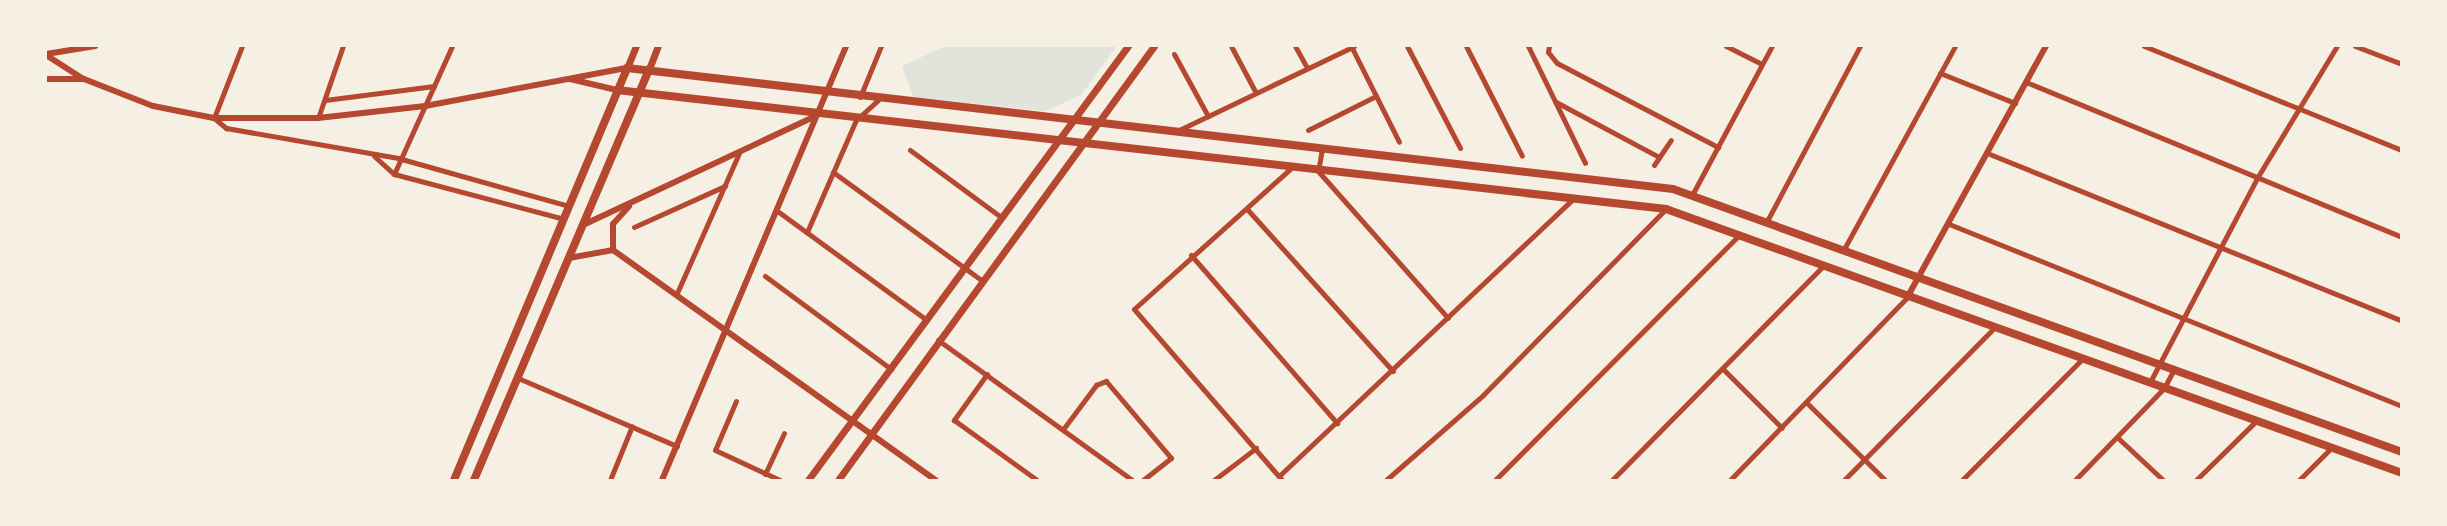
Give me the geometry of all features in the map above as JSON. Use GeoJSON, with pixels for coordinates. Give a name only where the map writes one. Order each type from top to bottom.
{"type":"FeatureCollection","features":[{"type":"Feature","properties":{"kind":"main road"},"geometry":{"type":"LineString","coordinates":[[454,481],[636,46]]}},
{"type":"Feature","properties":{"kind":"main road"},"geometry":{"type":"LineString","coordinates":[[474,481],[658,46]]}},
{"type":"Feature","properties":{"kind":"main road"},"geometry":{"type":"LineString","coordinates":[[808,481],[1128,46]]}},
{"type":"Feature","properties":{"kind":"main road"},"geometry":{"type":"LineString","coordinates":[[838,481],[1094,122],[1154,46]]}},
{"type":"Feature","properties":{"kind":"main road"},"geometry":{"type":"LineString","coordinates":[[627,68],[1692,195],[2402,452]]}},
{"type":"Feature","properties":{"kind":"main road"},"geometry":{"type":"LineString","coordinates":[[617,90],[817,116],[1666,209],[1825,263],[1908,296],[2402,473]]}},
{"type":"Feature","properties":{"kind":"street"},"geometry":{"type":"LineString","coordinates":[[46,54],[95,46]]}},
{"type":"Feature","properties":{"kind":"street"},"geometry":{"type":"LineString","coordinates":[[214,118],[242,46]]}},
{"type":"Feature","properties":{"kind":"street"},"geometry":{"type":"LineString","coordinates":[[318,118],[343,46]]}},
{"type":"Feature","properties":{"kind":"street"},"geometry":{"type":"LineString","coordinates":[[394,174],[398,158],[452,46]]}},
{"type":"Feature","properties":{"kind":"street"},"geometry":{"type":"LineString","coordinates":[[662,481],[846,46]]}},
{"type":"Feature","properties":{"kind":"street"},"geometry":{"type":"LineString","coordinates":[[860,97],[881,46]]}},
{"type":"Feature","properties":{"kind":"street"},"geometry":{"type":"LineString","coordinates":[[1231,46],[1256,93]]}},
{"type":"Feature","properties":{"kind":"street"},"geometry":{"type":"LineString","coordinates":[[1295,46],[1307,68]]}},
{"type":"Feature","properties":{"kind":"street"},"geometry":{"type":"LineString","coordinates":[[1176,132],[1352,46],[1399,142]]}},
{"type":"Feature","properties":{"kind":"street"},"geometry":{"type":"LineString","coordinates":[[1407,46],[1460,148]]}},
{"type":"Feature","properties":{"kind":"street"},"geometry":{"type":"LineString","coordinates":[[1466,46],[1522,156]]}},
{"type":"Feature","properties":{"kind":"street"},"geometry":{"type":"LineString","coordinates":[[1528,46],[1585,163]]}},
{"type":"Feature","properties":{"kind":"street"},"geometry":{"type":"LineString","coordinates":[[1726,46],[1762,64]]}},
{"type":"Feature","properties":{"kind":"street"},"geometry":{"type":"LineString","coordinates":[[1692,195],[1772,46]]}},
{"type":"Feature","properties":{"kind":"street"},"geometry":{"type":"LineString","coordinates":[[1767,221],[1860,46]]}},
{"type":"Feature","properties":{"kind":"street"},"geometry":{"type":"LineString","coordinates":[[1844,249],[1955,46]]}},
{"type":"Feature","properties":{"kind":"street"},"geometry":{"type":"LineString","coordinates":[[1730,481],[1908,296],[1921,277],[2046,46]]}},
{"type":"Feature","properties":{"kind":"street"},"geometry":{"type":"LineString","coordinates":[[2144,46],[2402,150]]}},
{"type":"Feature","properties":{"kind":"street"},"geometry":{"type":"LineString","coordinates":[[2150,382],[2257,178],[2337,46]]}},
{"type":"Feature","properties":{"kind":"street"},"geometry":{"type":"LineString","coordinates":[[2355,46],[2402,64]]}},
{"type":"Feature","properties":{"kind":"street"},"geometry":{"type":"LineString","coordinates":[[1549,49],[1557,63],[1718,147]]}},
{"type":"Feature","properties":{"kind":"street"},"geometry":{"type":"LineString","coordinates":[[46,54],[84,79],[153,106],[214,118],[318,118],[425,106],[627,68]]}},
{"type":"Feature","properties":{"kind":"street"},"geometry":{"type":"LineString","coordinates":[[1174,54],[1208,116]]}},
{"type":"Feature","properties":{"kind":"street"},"geometry":{"type":"LineString","coordinates":[[1940,73],[2015,103]]}},
{"type":"Feature","properties":{"kind":"street"},"geometry":{"type":"LineString","coordinates":[[565,78],[617,90]]}},
{"type":"Feature","properties":{"kind":"street"},"geometry":{"type":"LineString","coordinates":[[46,79],[84,79]]}},
{"type":"Feature","properties":{"kind":"street"},"geometry":{"type":"LineString","coordinates":[[2026,82],[2402,237]]}},
{"type":"Feature","properties":{"kind":"street"},"geometry":{"type":"LineString","coordinates":[[326,100],[434,86]]}},
{"type":"Feature","properties":{"kind":"street"},"geometry":{"type":"LineString","coordinates":[[1308,130],[1376,96]]}},
{"type":"Feature","properties":{"kind":"street"},"geometry":{"type":"LineString","coordinates":[[807,232],[856,120],[878,100]]}},
{"type":"Feature","properties":{"kind":"street"},"geometry":{"type":"LineString","coordinates":[[1556,102],[1659,156]]}},
{"type":"Feature","properties":{"kind":"street"},"geometry":{"type":"LineString","coordinates":[[583,225],[817,116]]}},
{"type":"Feature","properties":{"kind":"street"},"geometry":{"type":"LineString","coordinates":[[214,118],[232,130],[398,158],[569,205]]}},
{"type":"Feature","properties":{"kind":"street"},"geometry":{"type":"LineString","coordinates":[[1654,164],[1671,140]]}},
{"type":"Feature","properties":{"kind":"street"},"geometry":{"type":"LineString","coordinates":[[1322,149],[1318,171],[1448,318]]}},
{"type":"Feature","properties":{"kind":"street"},"geometry":{"type":"LineString","coordinates":[[910,150],[1001,217]]}},
{"type":"Feature","properties":{"kind":"street"},"geometry":{"type":"LineString","coordinates":[[677,293],[740,151]]}},
{"type":"Feature","properties":{"kind":"street"},"geometry":{"type":"LineString","coordinates":[[1987,153],[2402,321]]}},
{"type":"Feature","properties":{"kind":"street"},"geometry":{"type":"LineString","coordinates":[[374,156],[394,174],[564,219]]}},
{"type":"Feature","properties":{"kind":"street"},"geometry":{"type":"LineString","coordinates":[[1291,168],[1134,309],[1281,478],[1573,199]]}},
{"type":"Feature","properties":{"kind":"street"},"geometry":{"type":"LineString","coordinates":[[833,173],[981,279]]}},
{"type":"Feature","properties":{"kind":"street"},"geometry":{"type":"LineString","coordinates":[[634,227],[725,186]]}},
{"type":"Feature","properties":{"kind":"street"},"geometry":{"type":"LineString","coordinates":[[538,212],[542,198]]}},
{"type":"Feature","properties":{"kind":"street"},"geometry":{"type":"LineString","coordinates":[[613,250],[613,224],[631,204]]}},
{"type":"Feature","properties":{"kind":"street"},"geometry":{"type":"LineString","coordinates":[[1247,209],[1393,371]]}},
{"type":"Feature","properties":{"kind":"street"},"geometry":{"type":"LineString","coordinates":[[1386,481],[1483,395],[1666,209]]}},
{"type":"Feature","properties":{"kind":"street"},"geometry":{"type":"LineString","coordinates":[[776,210],[927,320]]}},
{"type":"Feature","properties":{"kind":"street"},"geometry":{"type":"LineString","coordinates":[[1949,224],[2402,406]]}},
{"type":"Feature","properties":{"kind":"street"},"geometry":{"type":"LineString","coordinates":[[1495,481],[1741,233]]}},
{"type":"Feature","properties":{"kind":"street"},"geometry":{"type":"LineString","coordinates":[[569,258],[613,250],[677,293],[935,481]]}},
{"type":"Feature","properties":{"kind":"street"},"geometry":{"type":"LineString","coordinates":[[1191,255],[1337,423]]}},
{"type":"Feature","properties":{"kind":"street"},"geometry":{"type":"LineString","coordinates":[[1612,481],[1825,263]]}},
{"type":"Feature","properties":{"kind":"street"},"geometry":{"type":"LineString","coordinates":[[765,276],[891,369]]}},
{"type":"Feature","properties":{"kind":"street"},"geometry":{"type":"LineString","coordinates":[[1844,481],[1996,326]]}},
{"type":"Feature","properties":{"kind":"street"},"geometry":{"type":"LineString","coordinates":[[938,340],[1064,428],[1132,481]]}},
{"type":"Feature","properties":{"kind":"street"},"geometry":{"type":"LineString","coordinates":[[1962,481],[2083,358]]}},
{"type":"Feature","properties":{"kind":"street"},"geometry":{"type":"LineString","coordinates":[[1723,369],[1782,428]]}},
{"type":"Feature","properties":{"kind":"street"},"geometry":{"type":"LineString","coordinates":[[2075,481],[2164,388],[2174,369]]}},
{"type":"Feature","properties":{"kind":"street"},"geometry":{"type":"LineString","coordinates":[[986,374],[954,420],[1037,481]]}},
{"type":"Feature","properties":{"kind":"street"},"geometry":{"type":"LineString","coordinates":[[519,378],[677,446]]}},
{"type":"Feature","properties":{"kind":"street"},"geometry":{"type":"LineString","coordinates":[[1064,428],[1096,385],[1106,382],[1171,458],[1143,481]]}},
{"type":"Feature","properties":{"kind":"street"},"geometry":{"type":"LineString","coordinates":[[736,401],[715,450],[780,481]]}},
{"type":"Feature","properties":{"kind":"street"},"geometry":{"type":"LineString","coordinates":[[1807,404],[1885,481]]}},
{"type":"Feature","properties":{"kind":"street"},"geometry":{"type":"LineString","coordinates":[[2196,481],[2256,421]]}},
{"type":"Feature","properties":{"kind":"street"},"geometry":{"type":"LineString","coordinates":[[610,481],[632,426]]}},
{"type":"Feature","properties":{"kind":"street"},"geometry":{"type":"LineString","coordinates":[[765,474],[784,433]]}},
{"type":"Feature","properties":{"kind":"street"},"geometry":{"type":"LineString","coordinates":[[2118,438],[2163,481]]}},
{"type":"Feature","properties":{"kind":"street"},"geometry":{"type":"LineString","coordinates":[[1214,481],[1256,448]]}},
{"type":"Feature","properties":{"kind":"street"},"geometry":{"type":"LineString","coordinates":[[2299,481],[2330,448]]}},
{"type":"Feature","properties":{"kind":"shaded area"},"geometry":{"type":"Polygon","coordinates":[[[945,46],[1117,46],[1081,95],[1045,111],[913,97],[902,66],[945,46]]]}}]}
